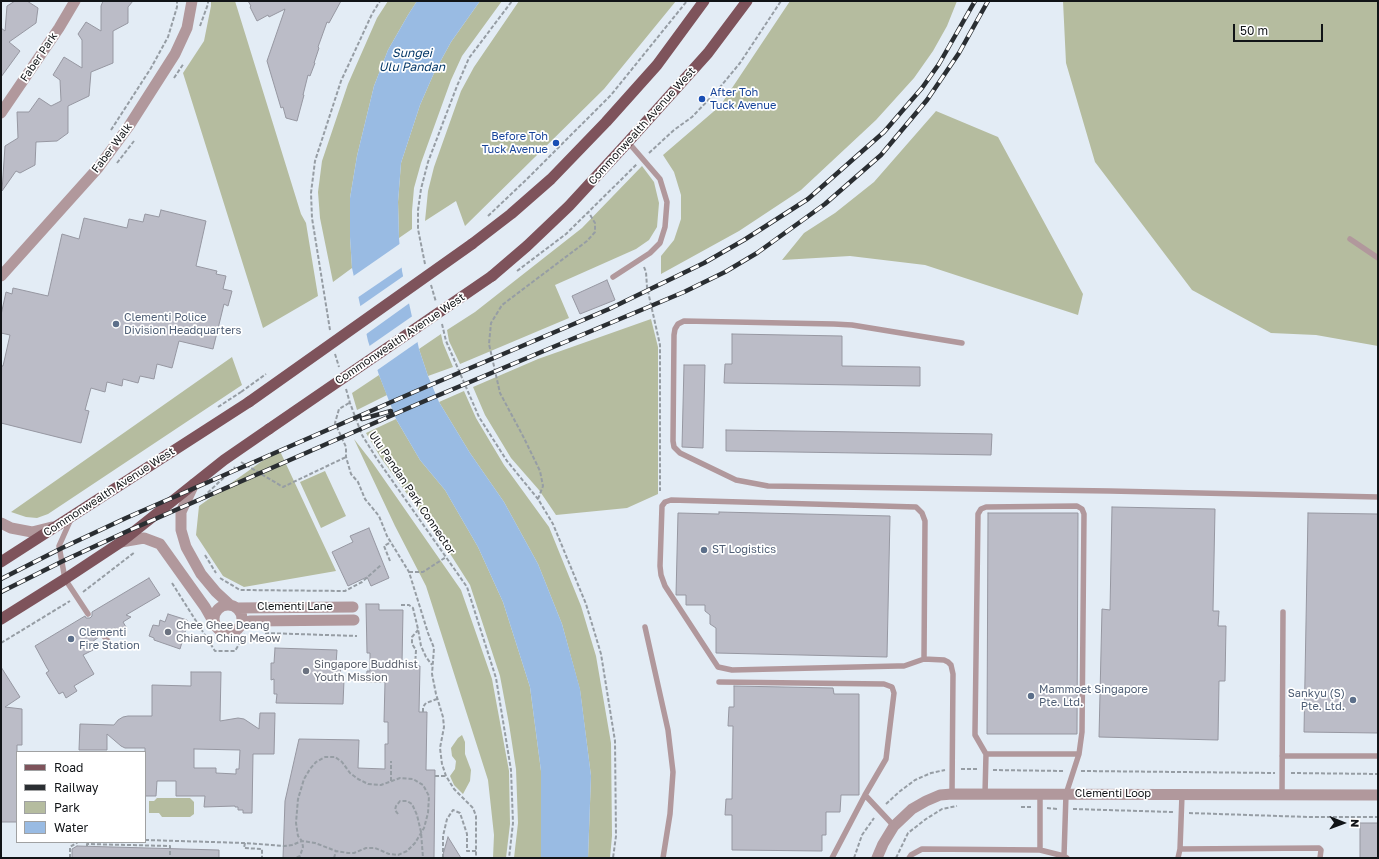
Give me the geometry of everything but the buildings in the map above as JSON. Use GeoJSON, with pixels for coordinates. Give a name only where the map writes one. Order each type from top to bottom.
{"type":"FeatureCollection","features":[{"type":"Feature","properties":{"kind":"main road","name":"Commonwealth Avenue West"},"geometry":{"type":"LineString","coordinates":[[1,562],[249,402],[472,244],[511,214],[551,179],[606,122],[657,65],[704,1]]}},
{"type":"Feature","properties":{"kind":"main road","name":"Commonwealth Avenue West"},"geometry":{"type":"LineString","coordinates":[[1,619],[121,542],[224,460],[492,276],[569,206],[708,52],[747,1]]}},
{"type":"Feature","properties":{"kind":"street","name":"Faber Park"},"geometry":{"type":"LineString","coordinates":[[1,113],[59,28],[75,1]]}},
{"type":"Feature","properties":{"kind":"street","name":"Faber Walk"},"geometry":{"type":"LineString","coordinates":[[1,276],[98,168],[129,126],[175,54],[186,28],[192,1]]}},
{"type":"Feature","properties":{"kind":"street"},"geometry":{"type":"LineString","coordinates":[[194,484],[181,512],[181,530],[186,547],[201,574],[216,592],[233,606]]}},
{"type":"Feature","properties":{"kind":"street"},"geometry":{"type":"LineString","coordinates":[[1,523],[11,528],[32,532],[43,531],[59,525]]}},
{"type":"Feature","properties":{"kind":"street","name":"Clementi Lane"},"geometry":{"type":"LineString","coordinates":[[121,542],[144,538],[160,544],[201,601],[218,629],[227,633],[235,631],[241,624],[250,621],[354,620]]}},
{"type":"Feature","properties":{"kind":"street"},"geometry":{"type":"LineString","coordinates":[[213,621],[217,609],[225,604],[233,606]]}},
{"type":"Feature","properties":{"kind":"street","name":"Clementi Lane"},"geometry":{"type":"LineString","coordinates":[[233,606],[353,607]]}},
{"type":"Feature","properties":{"kind":"street","name":"Clementi Lane"},"geometry":{"type":"LineString","coordinates":[[233,606],[242,615],[241,624]]}},
{"type":"Feature","properties":{"kind":"street","name":"Clementi Loop"},"geometry":{"type":"LineString","coordinates":[[877,858],[883,844],[894,826],[912,809],[940,795],[1378,795]]}},
{"type":"Feature","properties":{"kind":"lane"},"geometry":{"type":"LineString","coordinates":[[613,277],[650,253],[660,243],[665,227],[667,202],[660,180],[628,142]]}},
{"type":"Feature","properties":{"kind":"lane"},"geometry":{"type":"LineString","coordinates":[[1350,239],[1378,258]]}},
{"type":"Feature","properties":{"kind":"lane"},"geometry":{"type":"LineString","coordinates":[[962,343],[852,325],[684,322],[678,324],[674,335],[674,447],[680,453],[736,480],[768,486],[1378,497]]}},
{"type":"Feature","properties":{"kind":"lane"},"geometry":{"type":"LineString","coordinates":[[924,659],[925,521],[922,513],[916,507],[671,500],[665,502],[662,506],[661,576],[665,586],[718,667],[732,670],[904,666],[924,659],[944,660],[948,662],[951,666],[953,674],[952,794]]}},
{"type":"Feature","properties":{"kind":"lane"},"geometry":{"type":"LineString","coordinates":[[909,858],[911,855],[922,849],[1040,850],[1066,857],[1066,794],[1079,754],[1082,732],[1084,514],[1082,509],[1077,506],[986,507],[981,509],[978,514],[975,731],[976,736],[986,754],[985,794]]}},
{"type":"Feature","properties":{"kind":"lane"},"geometry":{"type":"LineString","coordinates":[[72,516],[59,546],[65,579],[88,614]]}},
{"type":"Feature","properties":{"kind":"lane"},"geometry":{"type":"LineString","coordinates":[[1282,795],[1283,612]]}},
{"type":"Feature","properties":{"kind":"lane"},"geometry":{"type":"LineString","coordinates":[[645,627],[668,730],[673,772],[670,814],[663,858]]}},
{"type":"Feature","properties":{"kind":"lane"},"geometry":{"type":"LineString","coordinates":[[103,635],[112,646]]}},
{"type":"Feature","properties":{"kind":"lane"},"geometry":{"type":"LineString","coordinates":[[719,682],[884,684],[892,687],[894,693],[888,754],[832,858]]}},
{"type":"Feature","properties":{"kind":"lane"},"geometry":{"type":"LineString","coordinates":[[986,754],[1079,754]]}},
{"type":"Feature","properties":{"kind":"lane"},"geometry":{"type":"LineString","coordinates":[[1282,756],[1378,756]]}},
{"type":"Feature","properties":{"kind":"lane"},"geometry":{"type":"LineString","coordinates":[[1040,794],[1040,850]]}},
{"type":"Feature","properties":{"kind":"lane"},"geometry":{"type":"LineString","coordinates":[[865,795],[894,826]]}},
{"type":"Feature","properties":{"kind":"lane"},"geometry":{"type":"LineString","coordinates":[[1178,858],[1180,850],[1182,795]]}},
{"type":"Feature","properties":{"kind":"lane"},"geometry":{"type":"LineString","coordinates":[[1180,850],[1319,848],[1320,858]]}},
{"type":"Feature","properties":{"kind":"path"},"geometry":{"type":"LineString","coordinates":[[108,134],[151,68],[168,37],[177,7],[176,1]]}},
{"type":"Feature","properties":{"kind":"path"},"geometry":{"type":"LineString","coordinates":[[331,336],[312,218],[311,193],[314,161],[342,81],[372,14],[380,1]]}},
{"type":"Feature","properties":{"kind":"path"},"geometry":{"type":"LineString","coordinates":[[426,264],[418,229],[418,210],[428,162],[469,58],[512,1]]}},
{"type":"Feature","properties":{"kind":"path"},"geometry":{"type":"LineString","coordinates":[[483,220],[527,179],[612,94],[687,1]]}},
{"type":"Feature","properties":{"kind":"path"},"geometry":{"type":"LineString","coordinates":[[538,499],[543,486],[540,471],[500,393],[489,344],[491,323],[502,305],[587,241],[595,232],[595,223],[589,213]]}},
{"type":"Feature","properties":{"kind":"path"},"geometry":{"type":"LineString","coordinates":[[641,258],[646,272],[647,287],[660,345],[660,490]]}},
{"type":"Feature","properties":{"kind":"path"},"geometry":{"type":"LineString","coordinates":[[430,279],[438,308]]}},
{"type":"Feature","properties":{"kind":"path"},"geometry":{"type":"LineString","coordinates":[[442,323],[446,341],[479,417],[507,461],[538,499],[553,524],[586,604],[601,654],[615,741],[616,836],[613,858]]}},
{"type":"Feature","properties":{"kind":"path"},"geometry":{"type":"LineString","coordinates":[[334,349],[340,368]]}},
{"type":"Feature","properties":{"kind":"path","name":"Ulu Pandan Park Connector"},"geometry":{"type":"LineString","coordinates":[[345,388],[362,435],[467,587],[496,678],[511,770],[513,824],[509,858]]}},
{"type":"Feature","properties":{"kind":"path"},"geometry":{"type":"LineString","coordinates":[[215,409],[241,392]]}},
{"type":"Feature","properties":{"kind":"path"},"geometry":{"type":"LineString","coordinates":[[350,403],[339,409],[334,423],[346,447],[346,457],[352,474],[358,482],[365,499],[379,516],[390,542],[409,572],[434,648],[432,674],[443,717],[444,727],[440,748],[442,764],[446,776],[454,789],[473,808],[476,816],[476,858]]}},
{"type":"Feature","properties":{"kind":"path"},"geometry":{"type":"LineString","coordinates":[[241,462],[284,487],[346,457]]}},
{"type":"Feature","properties":{"kind":"path"},"geometry":{"type":"LineString","coordinates":[[198,502],[247,458]]}},
{"type":"Feature","properties":{"kind":"path"},"geometry":{"type":"LineString","coordinates":[[390,542],[384,546],[390,561]]}},
{"type":"Feature","properties":{"kind":"path"},"geometry":{"type":"LineString","coordinates":[[204,554],[220,578],[240,590],[345,591],[362,582],[381,565]]}},
{"type":"Feature","properties":{"kind":"path"},"geometry":{"type":"LineString","coordinates":[[409,572],[424,572],[446,557]]}},
{"type":"Feature","properties":{"kind":"path"},"geometry":{"type":"LineString","coordinates":[[401,605],[409,605],[413,608],[421,646],[426,658],[433,666]]}},
{"type":"Feature","properties":{"kind":"path"},"geometry":{"type":"LineString","coordinates":[[415,666],[416,650],[412,644],[412,637],[418,629]]}},
{"type":"Feature","properties":{"kind":"path"},"geometry":{"type":"LineString","coordinates":[[423,712],[423,707],[426,703],[438,699]]}},
{"type":"Feature","properties":{"kind":"path"},"geometry":{"type":"LineString","coordinates":[[146,840],[245,843],[284,846],[302,841],[320,844],[336,851],[348,853],[354,853],[366,848],[375,848],[389,854],[398,855],[406,851],[415,843],[424,828],[430,796],[423,785],[412,780],[400,778],[381,785],[368,784],[350,773],[342,762],[335,757],[325,757],[316,762],[304,779],[298,799],[296,823],[298,836],[302,841],[303,847],[300,856],[295,858]]}},
{"type":"Feature","properties":{"kind":"path"},"geometry":{"type":"LineString","coordinates":[[391,761],[391,782]]}},
{"type":"Feature","properties":{"kind":"path"},"geometry":{"type":"LineString","coordinates":[[986,770],[1378,774]]}},
{"type":"Feature","properties":{"kind":"path"},"geometry":{"type":"LineString","coordinates":[[435,776],[446,776]]}},
{"type":"Feature","properties":{"kind":"path"},"geometry":{"type":"LineString","coordinates":[[398,814],[395,810],[400,801],[407,801],[412,804],[417,815],[421,832],[423,858]]}},
{"type":"Feature","properties":{"kind":"path"},"geometry":{"type":"LineString","coordinates":[[896,858],[908,833],[942,809],[963,805]]}},
{"type":"Feature","properties":{"kind":"path"},"geometry":{"type":"LineString","coordinates":[[1019,807],[1309,817],[1378,817]]}},
{"type":"Feature","properties":{"kind":"path"},"geometry":{"type":"LineString","coordinates":[[443,858],[443,836],[447,819],[453,810],[460,813],[467,834],[467,851],[476,851]]}},
{"type":"Feature","properties":{"kind":"path"},"geometry":{"type":"LineString","coordinates":[[70,858],[70,847],[76,843]]}},
{"type":"Feature","properties":{"kind":"path"},"geometry":{"type":"LineString","coordinates":[[245,843],[244,848],[262,849],[262,858]]}},
{"type":"Feature","properties":{"kind":"path"},"geometry":{"type":"LineString","coordinates":[[87,846],[87,844],[170,846],[170,858]]}},
{"type":"Feature","properties":{"kind":"path"},"geometry":{"type":"LineString","coordinates":[[334,858],[336,851]]}},
{"type":"Feature","properties":{"kind":"green space"},"geometry":{"type":"Polygon","coordinates":[[[211,1],[235,1],[301,214],[306,223],[318,296],[263,328],[183,73],[204,41],[211,1]]]}},
{"type":"Feature","properties":{"kind":"green space"},"geometry":{"type":"Polygon","coordinates":[[[388,1],[417,1],[388,50],[374,86],[357,156],[350,198],[352,268],[333,282],[320,218],[318,192],[322,161],[348,84],[377,18],[388,1]]]}},
{"type":"Feature","properties":{"kind":"green space"},"geometry":{"type":"Polygon","coordinates":[[[480,1],[502,1],[462,56],[451,80],[421,163],[414,188],[412,229],[399,238],[398,202],[401,163],[420,105],[434,73],[451,42],[480,1]]]}},
{"type":"Feature","properties":{"kind":"green space"},"geometry":{"type":"Polygon","coordinates":[[[519,1],[676,1],[604,89],[465,226],[456,201],[425,221],[428,191],[434,167],[461,91],[474,67],[519,1]]]}},
{"type":"Feature","properties":{"kind":"green space"},"geometry":{"type":"Polygon","coordinates":[[[790,1],[957,1],[947,26],[933,51],[914,78],[876,120],[801,190],[739,231],[661,274],[661,256],[674,240],[681,219],[681,195],[674,172],[663,155],[720,106],[790,1]]]}},
{"type":"Feature","properties":{"kind":"green space"},"geometry":{"type":"Polygon","coordinates":[[[1063,1],[1378,1],[1378,346],[1316,335],[1271,333],[1192,290],[1095,162],[1066,63],[1063,1]]]}},
{"type":"Feature","properties":{"kind":"green space"},"geometry":{"type":"Polygon","coordinates":[[[936,111],[998,137],[1083,294],[1078,315],[925,265],[850,256],[782,260],[804,233],[835,213],[874,182],[936,111]]]}},
{"type":"Feature","properties":{"kind":"green space"},"geometry":{"type":"Polygon","coordinates":[[[642,166],[654,182],[659,203],[657,227],[649,240],[636,249],[555,285],[569,318],[460,364],[449,341],[447,330],[475,312],[582,228],[642,166]]]}},
{"type":"Feature","properties":{"kind":"green space"},"geometry":{"type":"Polygon","coordinates":[[[651,319],[658,347],[658,494],[627,508],[556,515],[539,490],[511,458],[485,415],[473,387],[538,359],[651,319]]]}},
{"type":"Feature","properties":{"kind":"green space"},"geometry":{"type":"Polygon","coordinates":[[[441,334],[453,367],[428,376],[419,349],[441,334]]]}},
{"type":"Feature","properties":{"kind":"green space"},"geometry":{"type":"Polygon","coordinates":[[[232,357],[242,385],[48,514],[37,518],[26,517],[11,512],[232,357]]]}},
{"type":"Feature","properties":{"kind":"green space"},"geometry":{"type":"Polygon","coordinates":[[[379,375],[387,395],[357,410],[352,393],[379,375]]]}},
{"type":"Feature","properties":{"kind":"green space"},"geometry":{"type":"Polygon","coordinates":[[[464,391],[476,418],[504,465],[549,527],[581,606],[596,656],[611,743],[612,836],[610,858],[588,858],[591,776],[580,690],[562,624],[538,564],[504,502],[470,453],[439,402],[464,391]]]}},
{"type":"Feature","properties":{"kind":"green space"},"geometry":{"type":"Polygon","coordinates":[[[396,419],[420,460],[445,490],[478,547],[503,602],[530,687],[541,771],[541,858],[514,858],[518,823],[516,769],[509,724],[500,676],[470,585],[449,552],[381,458],[366,433],[396,419]]]}},
{"type":"Feature","properties":{"kind":"green space"},"geometry":{"type":"Polygon","coordinates":[[[354,439],[372,462],[461,590],[492,679],[509,771],[510,824],[506,858],[493,858],[494,835],[488,780],[426,586],[395,526],[354,439]]]}},
{"type":"Feature","properties":{"kind":"green space"},"geometry":{"type":"Polygon","coordinates":[[[279,449],[336,571],[244,587],[223,576],[196,535],[199,506],[279,449]]]}},
{"type":"Feature","properties":{"kind":"green space"},"geometry":{"type":"Polygon","coordinates":[[[325,471],[346,516],[321,528],[300,482],[325,471]]]}},
{"type":"Feature","properties":{"kind":"green space"},"geometry":{"type":"Polygon","coordinates":[[[462,735],[465,742],[465,754],[471,770],[470,781],[463,794],[454,785],[450,776],[455,769],[456,761],[452,756],[451,748],[462,735]]]}},
{"type":"Feature","properties":{"kind":"green space"},"geometry":{"type":"Polygon","coordinates":[[[157,798],[190,798],[194,802],[194,814],[190,817],[162,817],[159,813],[149,813],[149,801],[154,801],[157,798]]]}},
{"type":"Feature","properties":{"kind":"water","name":"Sungei Ulu Pandan"},"geometry":{"type":"Polygon","coordinates":[[[417,1],[480,1],[451,42],[434,73],[420,105],[401,163],[398,202],[402,271],[419,349],[439,402],[470,453],[504,502],[538,564],[562,624],[580,689],[591,776],[588,858],[541,858],[541,771],[530,687],[503,602],[478,547],[445,490],[420,460],[396,419],[368,341],[352,268],[350,198],[357,156],[374,86],[388,50],[417,1]]]}},
{"type":"Feature","properties":{"kind":"pier"},"geometry":{"type":"Polygon","coordinates":[[[401,243],[404,266],[357,298],[352,277],[401,243]]]}},
{"type":"Feature","properties":{"kind":"pier"},"geometry":{"type":"Polygon","coordinates":[[[405,275],[411,302],[365,335],[359,307],[405,275]]]}},
{"type":"Feature","properties":{"kind":"pier"},"geometry":{"type":"Polygon","coordinates":[[[414,315],[419,341],[376,371],[368,347],[414,315]]]}},
{"type":"Feature","properties":{"kind":"railway"},"geometry":{"type":"LineString","coordinates":[[1,579],[126,518],[421,389],[609,309],[704,263],[744,240],[808,199],[884,132],[922,88],[939,64],[975,1]]}},
{"type":"Feature","properties":{"kind":"railway"},"geometry":{"type":"LineString","coordinates":[[1,592],[130,530],[420,403],[684,292],[725,272],[757,253],[825,204],[881,155],[927,100],[959,53],[988,1]]}},
{"type":"Feature","properties":{"kind":"railway"},"geometry":{"type":"LineString","coordinates":[[362,419],[391,411]]}},
{"type":"Feature","properties":{"kind":"place","name":"After Toh Tuck Avenue"},"geometry":{"type":"Point","coordinates":[702,99]}},
{"type":"Feature","properties":{"kind":"place","name":"Before Toh Tuck Avenue"},"geometry":{"type":"Point","coordinates":[556,143]}},
{"type":"Feature","properties":{"kind":"place","name":"Clementi Police Division Headquarters"},"geometry":{"type":"Point","coordinates":[116,324]}},
{"type":"Feature","properties":{"kind":"place","name":"ST Logistics"},"geometry":{"type":"Point","coordinates":[704,550]}},
{"type":"Feature","properties":{"kind":"place","name":"Chee Ghee Deang Chiang Ching Meow"},"geometry":{"type":"Point","coordinates":[168,632]}},
{"type":"Feature","properties":{"kind":"place","name":"Clementi Fire Station"},"geometry":{"type":"Point","coordinates":[71,639]}},
{"type":"Feature","properties":{"kind":"place","name":"Singapore Buddhist Youth Mission"},"geometry":{"type":"Point","coordinates":[306,671]}},
{"type":"Feature","properties":{"kind":"place","name":"Mammoet Singapore Pte. Ltd."},"geometry":{"type":"Point","coordinates":[1031,696]}},
{"type":"Feature","properties":{"kind":"place","name":"Sankyu (S) Pte. Ltd."},"geometry":{"type":"Point","coordinates":[1353,700]}}]}
